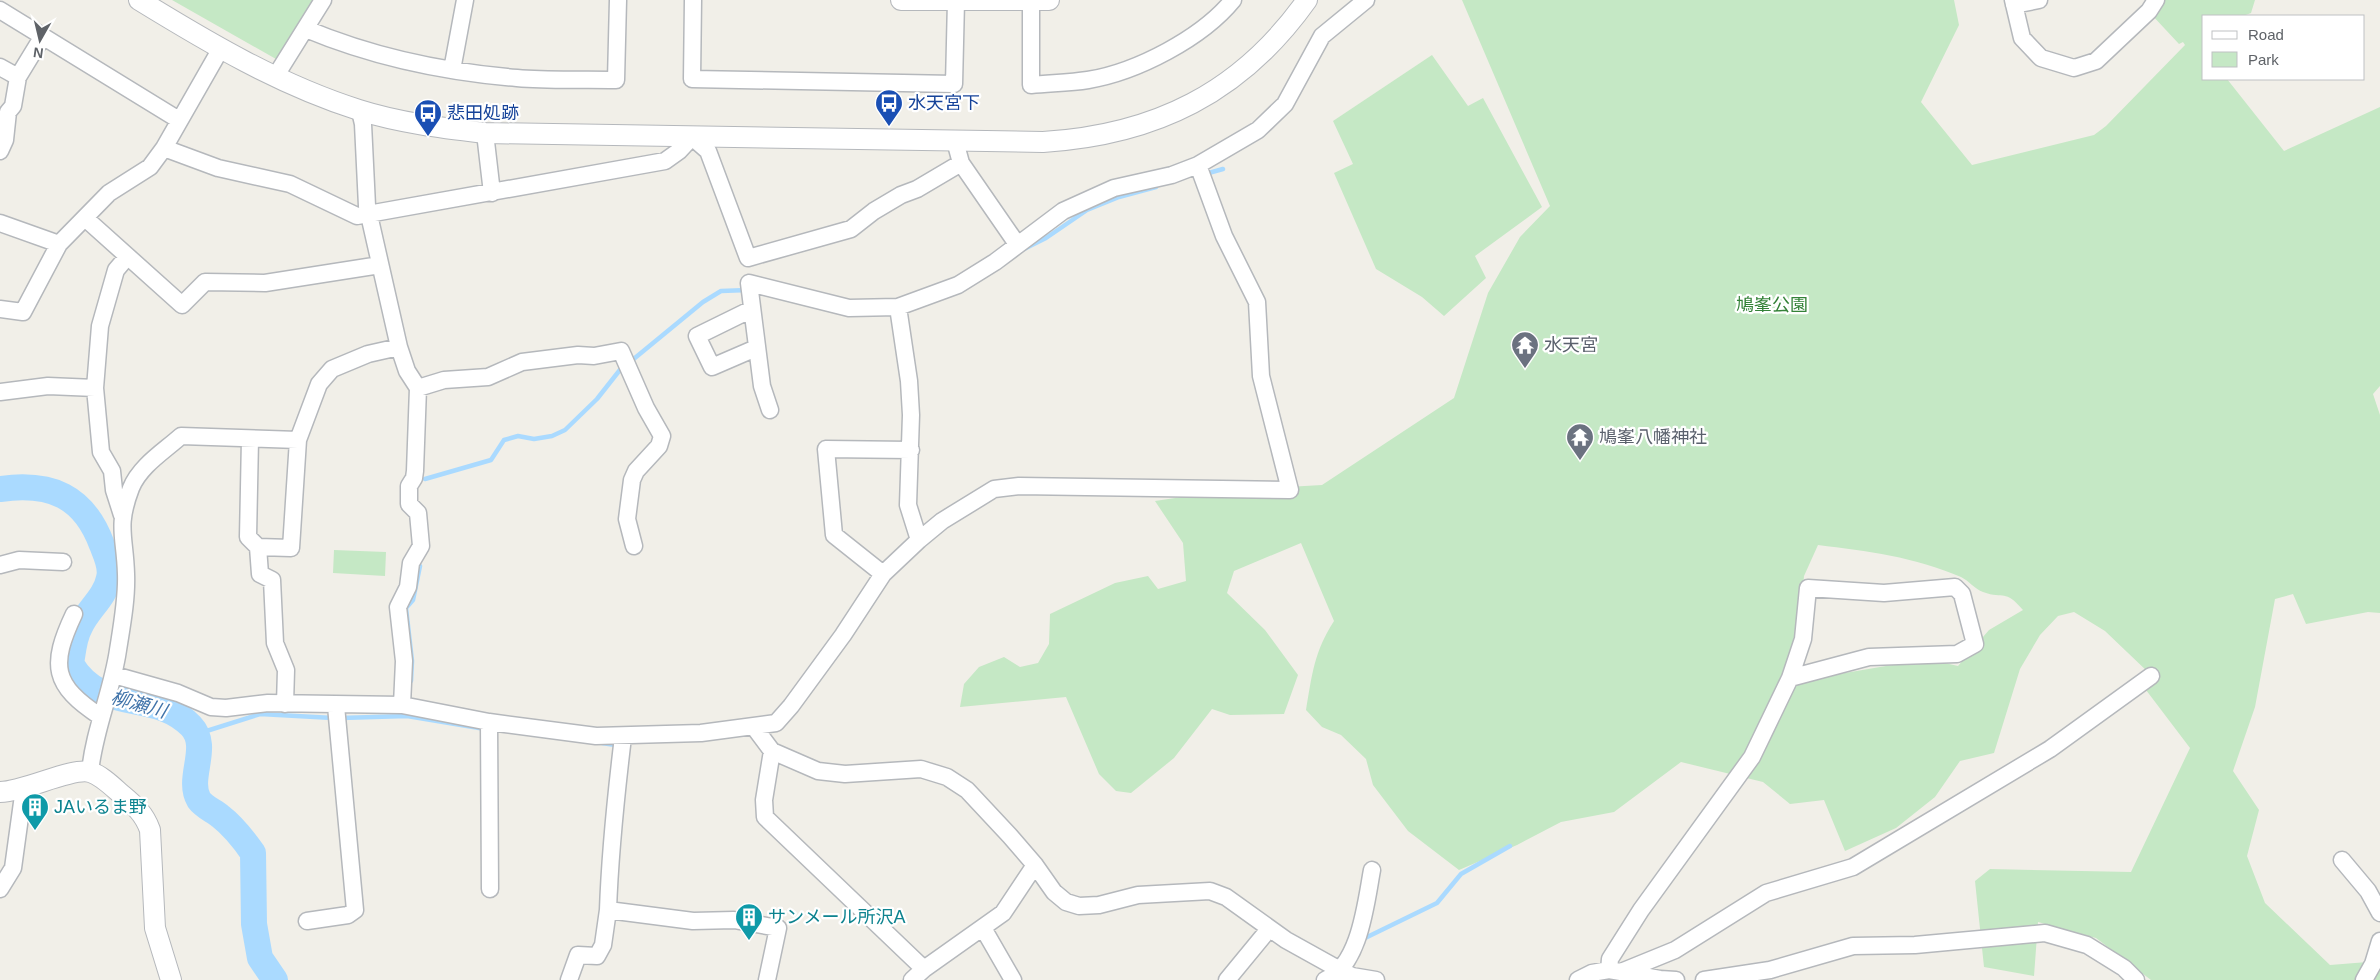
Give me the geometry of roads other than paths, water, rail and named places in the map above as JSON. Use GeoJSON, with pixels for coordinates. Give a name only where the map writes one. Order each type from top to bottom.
{"type":"FeatureCollection","features":[{"type":"Feature","properties":{"kind":"street"},"geometry":{"type":"LineString","coordinates":[[139,0],[220,50],[275,77],[360,111],[433,127],[485,134],[1043,142],[1075,140],[1140,126],[1207,96],[1237,75],[1267,48],[1307,0]]}},
{"type":"Feature","properties":{"kind":"street"},"geometry":{"type":"LineString","coordinates":[[275,77],[323,0]]}},
{"type":"Feature","properties":{"kind":"street"},"geometry":{"type":"LineString","coordinates":[[452,70],[465,0]]}},
{"type":"Feature","properties":{"kind":"street"},"geometry":{"type":"LineString","coordinates":[[306,29],[343,44],[391,58],[452,70],[518,78],[616,80],[618,0]]}},
{"type":"Feature","properties":{"kind":"street"},"geometry":{"type":"LineString","coordinates":[[693,0],[692,80],[954,84],[956,0]]}},
{"type":"Feature","properties":{"kind":"street"},"geometry":{"type":"LineString","coordinates":[[901,0],[1049,0]]}},
{"type":"Feature","properties":{"kind":"street"},"geometry":{"type":"LineString","coordinates":[[1031,0],[1031,85],[1089,80],[1138,66],[1185,41],[1227,8],[1233,0]]}},
{"type":"Feature","properties":{"kind":"street"},"geometry":{"type":"LineString","coordinates":[[770,410],[762,386],[749,283],[849,308],[898,307],[958,285],[996,262],[1017,244],[1063,211],[1114,188],[1172,175],[1198,165],[1258,130],[1285,104],[1322,36],[1366,0]]}},
{"type":"Feature","properties":{"kind":"street"},"geometry":{"type":"LineString","coordinates":[[2039,0],[2013,2],[2022,38],[2041,58],[2074,68],[2096,61],[2149,11],[2156,0]]}},
{"type":"Feature","properties":{"kind":"street"},"geometry":{"type":"LineString","coordinates":[[0,10],[179,120]]}},
{"type":"Feature","properties":{"kind":"street"},"geometry":{"type":"LineString","coordinates":[[0,151],[5,140],[8,112],[13,106],[18,77],[43,36]]}},
{"type":"Feature","properties":{"kind":"street"},"geometry":{"type":"LineString","coordinates":[[0,309],[23,312],[54,250],[59,244],[109,193],[150,167],[164,148],[220,50]]}},
{"type":"Feature","properties":{"kind":"street"},"geometry":{"type":"LineString","coordinates":[[0,67],[18,77]]}},
{"type":"Feature","properties":{"kind":"street"},"geometry":{"type":"LineString","coordinates":[[360,111],[364,124],[367,206],[399,347],[407,371],[418,388],[415,471],[414,478],[409,486],[409,504],[418,513],[422,546],[411,563],[408,587],[398,607],[404,661],[402,705]]}},
{"type":"Feature","properties":{"kind":"street"},"geometry":{"type":"LineString","coordinates":[[485,134],[492,194]]}},
{"type":"Feature","properties":{"kind":"street"},"geometry":{"type":"LineString","coordinates":[[692,137],[708,151],[748,258],[851,229],[874,211],[901,195],[917,189],[961,164]]}},
{"type":"Feature","properties":{"kind":"street"},"geometry":{"type":"LineString","coordinates":[[164,148],[218,168],[290,184],[357,216],[492,194],[665,161],[679,151],[692,137]]}},
{"type":"Feature","properties":{"kind":"street"},"geometry":{"type":"LineString","coordinates":[[955,141],[961,164],[1017,244]]}},
{"type":"Feature","properties":{"kind":"street"},"geometry":{"type":"LineString","coordinates":[[114,675],[178,693],[210,707],[226,708],[268,703],[285,704],[337,714],[402,705],[489,722],[596,736],[623,737],[754,727],[776,723],[791,706],[858,614],[883,574],[942,521],[994,489],[1019,486],[1290,490],[1261,376],[1257,302],[1224,236],[1198,165]]}},
{"type":"Feature","properties":{"kind":"street"},"geometry":{"type":"LineString","coordinates":[[85,218],[182,305],[205,282],[265,283],[380,265]]}},
{"type":"Feature","properties":{"kind":"street"},"geometry":{"type":"LineString","coordinates":[[0,223],[59,244]]}},
{"type":"Feature","properties":{"kind":"street"},"geometry":{"type":"LineString","coordinates":[[122,515],[114,490],[112,471],[101,452],[95,388],[100,326],[116,270],[127,257]]}},
{"type":"Feature","properties":{"kind":"street"},"geometry":{"type":"LineString","coordinates":[[898,307],[909,382],[911,450],[908,505],[919,540]]}},
{"type":"Feature","properties":{"kind":"street"},"geometry":{"type":"LineString","coordinates":[[752,309],[697,336],[712,367],[756,348]]}},
{"type":"Feature","properties":{"kind":"street"},"geometry":{"type":"LineString","coordinates":[[250,439],[248,537],[258,546],[291,548],[298,440],[319,384],[332,369],[368,354],[399,347]]}},
{"type":"Feature","properties":{"kind":"street"},"geometry":{"type":"LineString","coordinates":[[418,388],[444,380],[488,377],[522,362],[578,355],[594,356],[621,351],[646,408],[662,436],[659,446],[636,471],[632,480],[628,519],[634,546]]}},
{"type":"Feature","properties":{"kind":"street"},"geometry":{"type":"LineString","coordinates":[[0,392],[48,386],[95,388]]}},
{"type":"Feature","properties":{"kind":"street"},"geometry":{"type":"LineString","coordinates":[[90,772],[92,750],[114,675],[126,574],[121,534],[122,515],[132,487],[141,470],[181,436],[298,440]]}},
{"type":"Feature","properties":{"kind":"street"},"geometry":{"type":"LineString","coordinates":[[883,574],[834,535],[826,448],[911,450]]}},
{"type":"Feature","properties":{"kind":"street"},"geometry":{"type":"LineString","coordinates":[[258,546],[260,574],[272,580],[275,643],[286,670],[285,704]]}},
{"type":"Feature","properties":{"kind":"street"},"geometry":{"type":"LineString","coordinates":[[0,566],[19,560],[63,562]]}},
{"type":"Feature","properties":{"kind":"street"},"geometry":{"type":"LineString","coordinates":[[1615,971],[1610,958],[1641,910],[1752,757],[1790,678],[1803,639],[1808,588],[1884,593],[1955,587],[1962,594],[1975,644],[1956,654],[1869,657],[1790,678]]}},
{"type":"Feature","properties":{"kind":"street"},"geometry":{"type":"LineString","coordinates":[[74,614],[64,636],[58,659],[60,676],[64,686],[86,707],[101,717]]}},
{"type":"Feature","properties":{"kind":"street"},"geometry":{"type":"LineString","coordinates":[[1578,980],[1592,973],[1615,971],[1675,950],[1766,893],[1853,867],[2050,749],[2151,676]]}},
{"type":"Feature","properties":{"kind":"street"},"geometry":{"type":"LineString","coordinates":[[307,921],[348,915],[355,910],[337,714]]}},
{"type":"Feature","properties":{"kind":"street"},"geometry":{"type":"LineString","coordinates":[[489,722],[490,889]]}},
{"type":"Feature","properties":{"kind":"street"},"geometry":{"type":"LineString","coordinates":[[754,727],[772,751],[818,770],[846,774],[921,769],[935,772],[967,790],[1035,865],[1054,892],[1066,902],[1079,906],[1099,905],[1138,895],[1210,891],[1226,897],[1269,929],[1340,970],[1367,979]]}},
{"type":"Feature","properties":{"kind":"street"},"geometry":{"type":"LineString","coordinates":[[568,980],[578,955],[597,956],[603,946],[614,846],[612,828],[623,737]]}},
{"type":"Feature","properties":{"kind":"street"},"geometry":{"type":"LineString","coordinates":[[772,751],[764,800],[765,817],[918,975],[1002,913],[1035,865]]}},
{"type":"Feature","properties":{"kind":"street"},"geometry":{"type":"LineString","coordinates":[[0,792],[24,788],[75,773],[90,772],[138,808],[146,819],[151,841],[154,928],[171,980]]}},
{"type":"Feature","properties":{"kind":"street"},"geometry":{"type":"LineString","coordinates":[[0,889],[13,868],[24,788]]}},
{"type":"Feature","properties":{"kind":"street"},"geometry":{"type":"LineString","coordinates":[[2342,860],[2368,891],[2380,913]]}},
{"type":"Feature","properties":{"kind":"street"},"geometry":{"type":"LineString","coordinates":[[1325,980],[1340,970],[1356,944],[1372,870]]}},
{"type":"Feature","properties":{"kind":"street"},"geometry":{"type":"LineString","coordinates":[[608,910],[692,921],[734,920],[778,928],[767,980]]}},
{"type":"Feature","properties":{"kind":"street"},"geometry":{"type":"LineString","coordinates":[[983,928],[1013,980]]}},
{"type":"Feature","properties":{"kind":"street"},"geometry":{"type":"LineString","coordinates":[[1227,980],[1269,929]]}},
{"type":"Feature","properties":{"kind":"street"},"geometry":{"type":"LineString","coordinates":[[1704,980],[1770,970],[1853,946],[1915,945],[1988,936],[2045,933],[2087,945],[2124,968],[2136,980]]}},
{"type":"Feature","properties":{"kind":"street"},"geometry":{"type":"LineString","coordinates":[[2364,980],[2373,964],[2380,941]]}},
{"type":"Feature","properties":{"kind":"street"},"geometry":{"type":"LineString","coordinates":[[1615,971],[1676,980]]}},
{"type":"Feature","properties":{"kind":"waterway"},"geometry":{"type":"LineString","coordinates":[[1205,174],[1223,169]]}},
{"type":"Feature","properties":{"kind":"waterway"},"geometry":{"type":"LineString","coordinates":[[1022,250],[1046,238],[1087,210],[1119,197],[1156,187]]}},
{"type":"Feature","properties":{"kind":"waterway"},"geometry":{"type":"LineString","coordinates":[[630,362],[703,302],[721,291],[748,290]]}},
{"type":"Feature","properties":{"kind":"waterway"},"geometry":{"type":"LineString","coordinates":[[425,479],[491,460],[504,440],[518,436],[534,439],[552,436],[565,430],[597,399],[623,366]]}},
{"type":"Feature","properties":{"kind":"waterway","name":"柳瀬川"},"geometry":{"type":"LineString","coordinates":[[0,489],[35,488],[63,496],[75,504],[95,528],[107,557],[110,574],[104,592],[78,631],[71,664],[84,680],[98,690],[113,696],[161,708],[176,715],[191,726],[197,734],[199,753],[195,782],[196,791],[199,800],[229,824],[253,853],[254,924],[260,958],[275,980]]}},
{"type":"Feature","properties":{"kind":"waterway"},"geometry":{"type":"LineString","coordinates":[[411,681],[412,661],[406,608],[413,600],[420,566]]}},
{"type":"Feature","properties":{"kind":"waterway"},"geometry":{"type":"LineString","coordinates":[[197,734],[260,714],[333,718]]}},
{"type":"Feature","properties":{"kind":"waterway"},"geometry":{"type":"LineString","coordinates":[[341,718],[407,716],[485,729]]}},
{"type":"Feature","properties":{"kind":"waterway"},"geometry":{"type":"LineString","coordinates":[[602,743],[615,745]]}},
{"type":"Feature","properties":{"kind":"waterway"},"geometry":{"type":"LineString","coordinates":[[1361,940],[1437,903],[1461,874],[1510,846]]}},
{"type":"Feature","properties":{"kind":"place","name":"水天宮下"},"geometry":{"type":"Point","coordinates":[889,127]}},
{"type":"Feature","properties":{"kind":"place","name":"悲田処跡"},"geometry":{"type":"Point","coordinates":[428,137]}},
{"type":"Feature","properties":{"kind":"place","name":"水天宮"},"geometry":{"type":"Point","coordinates":[1525,369]}},
{"type":"Feature","properties":{"kind":"place","name":"鳩峯八幡神社"},"geometry":{"type":"Point","coordinates":[1580,461]}},
{"type":"Feature","properties":{"kind":"place","name":"JAいるま野"},"geometry":{"type":"Point","coordinates":[35,831]}},
{"type":"Feature","properties":{"kind":"place","name":"サンメール所沢A"},"geometry":{"type":"Point","coordinates":[749,941]}},
{"type":"Feature","properties":{"kind":"park label","name":"鳩峯公園"},"geometry":{"type":"Point","coordinates":[1772,305]}}]}
